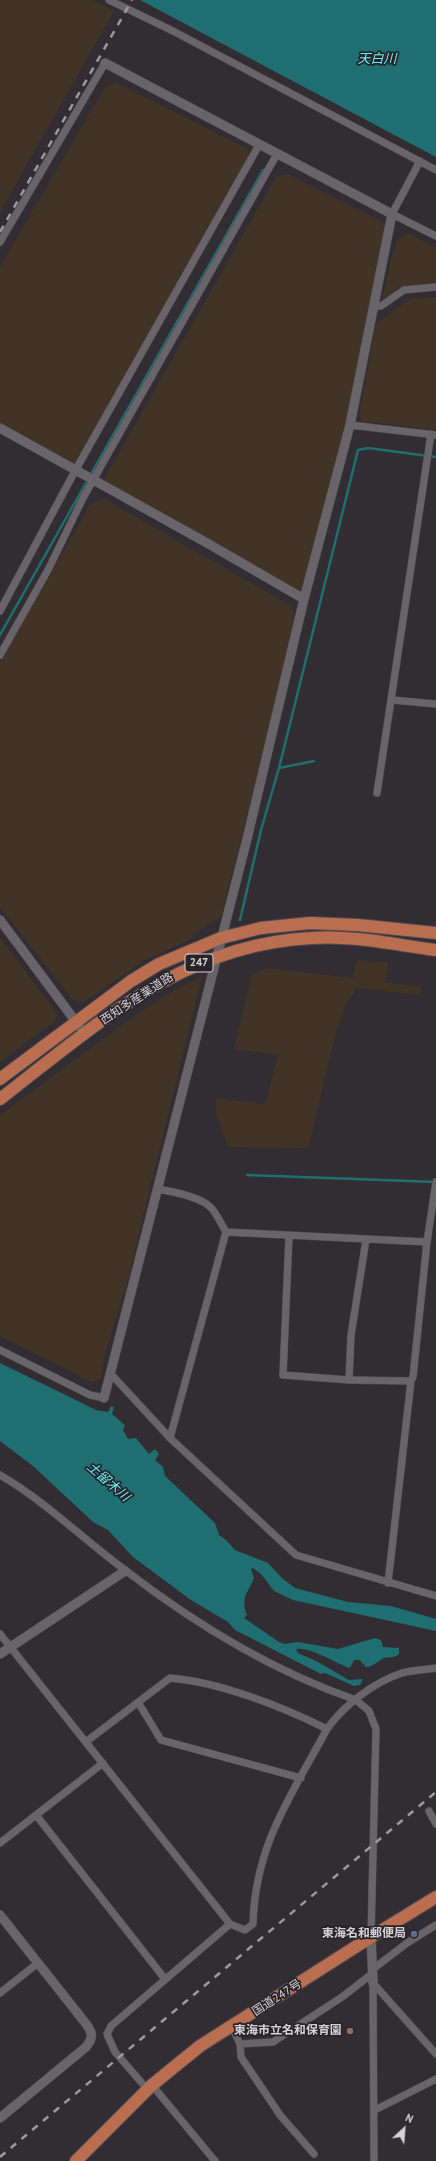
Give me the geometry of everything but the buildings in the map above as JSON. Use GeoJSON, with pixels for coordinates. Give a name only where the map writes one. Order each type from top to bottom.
{"type":"FeatureCollection","features":[{"type":"Feature","properties":{"kind":"highway","name":"西知多産業道路"},"geometry":{"type":"LineString","coordinates":[[0,1079],[131,981],[159,964],[221,938],[261,928],[310,923],[358,925],[436,933]]}},
{"type":"Feature","properties":{"kind":"highway","name":"西知多産業道路"},"geometry":{"type":"LineString","coordinates":[[0,1099],[85,1034],[159,982],[216,956],[267,943],[313,938],[358,940],[436,950]]}},
{"type":"Feature","properties":{"kind":"highway","name":"国道247号"},"geometry":{"type":"LineString","coordinates":[[76,2161],[150,2087],[200,2046],[436,1897]]}},
{"type":"Feature","properties":{"kind":"street"},"geometry":{"type":"LineString","coordinates":[[109,0],[171,30],[314,107],[436,170]]}},
{"type":"Feature","properties":{"kind":"street"},"geometry":{"type":"LineString","coordinates":[[0,242],[105,63],[259,145],[436,236]]}},
{"type":"Feature","properties":{"kind":"street"},"geometry":{"type":"LineString","coordinates":[[0,611],[75,470],[259,145]]}},
{"type":"Feature","properties":{"kind":"street"},"geometry":{"type":"LineString","coordinates":[[0,655],[48,570],[93,480],[277,154]]}},
{"type":"Feature","properties":{"kind":"street"},"geometry":{"type":"LineString","coordinates":[[0,1350],[90,1395],[104,1398],[247,839],[304,599],[350,425],[375,306],[392,214],[420,161]]}},
{"type":"Feature","properties":{"kind":"street"},"geometry":{"type":"LineString","coordinates":[[375,306],[380,306],[404,290],[436,287]]}},
{"type":"Feature","properties":{"kind":"street"},"geometry":{"type":"LineString","coordinates":[[350,425],[434,435],[377,793]]}},
{"type":"Feature","properties":{"kind":"street"},"geometry":{"type":"LineString","coordinates":[[0,428],[207,543],[304,599]]}},
{"type":"Feature","properties":{"kind":"street"},"geometry":{"type":"LineString","coordinates":[[392,700],[436,704]]}},
{"type":"Feature","properties":{"kind":"street"},"geometry":{"type":"LineString","coordinates":[[0,920],[85,1034]]}},
{"type":"Feature","properties":{"kind":"street"},"geometry":{"type":"LineString","coordinates":[[388,1583],[411,1381],[413,1377],[427,1242],[436,1182]]}},
{"type":"Feature","properties":{"kind":"street"},"geometry":{"type":"LineString","coordinates":[[158,1189],[186,1195],[206,1204],[213,1209],[226,1232],[170,1438]]}},
{"type":"Feature","properties":{"kind":"street"},"geometry":{"type":"LineString","coordinates":[[226,1232],[427,1242]]}},
{"type":"Feature","properties":{"kind":"street"},"geometry":{"type":"LineString","coordinates":[[289,1236],[283,1375],[349,1380],[411,1381]]}},
{"type":"Feature","properties":{"kind":"street"},"geometry":{"type":"LineString","coordinates":[[349,1380],[351,1335],[366,1240]]}},
{"type":"Feature","properties":{"kind":"street"},"geometry":{"type":"LineString","coordinates":[[110,1373],[170,1438],[296,1555],[436,1596]]}},
{"type":"Feature","properties":{"kind":"street"},"geometry":{"type":"LineString","coordinates":[[0,1475],[22,1488],[125,1571],[227,1640],[251,1653],[356,1700],[369,1711],[376,1729],[371,1937],[374,1983],[374,2161]]}},
{"type":"Feature","properties":{"kind":"street"},"geometry":{"type":"LineString","coordinates":[[0,1654],[125,1571]]}},
{"type":"Feature","properties":{"kind":"street"},"geometry":{"type":"LineString","coordinates":[[0,1634],[87,1741],[230,1924],[245,1930],[253,1924],[254,1896],[268,1842],[327,1729],[338,1713],[382,1682],[396,1676],[436,1668]]}},
{"type":"Feature","properties":{"kind":"street"},"geometry":{"type":"LineString","coordinates":[[87,1741],[170,1678],[181,1679],[239,1694],[295,1713],[327,1729]]}},
{"type":"Feature","properties":{"kind":"street"},"geometry":{"type":"LineString","coordinates":[[138,1702],[162,1740],[301,1778]]}},
{"type":"Feature","properties":{"kind":"street"},"geometry":{"type":"LineString","coordinates":[[0,1843],[103,1763]]}},
{"type":"Feature","properties":{"kind":"street"},"geometry":{"type":"LineString","coordinates":[[429,1811],[436,1824]]}},
{"type":"Feature","properties":{"kind":"street"},"geometry":{"type":"LineString","coordinates":[[36,1815],[165,1979]]}},
{"type":"Feature","properties":{"kind":"street"},"geometry":{"type":"LineString","coordinates":[[0,1915],[86,2024],[91,2032],[92,2040],[86,2047],[0,2118]]}},
{"type":"Feature","properties":{"kind":"street"},"geometry":{"type":"LineString","coordinates":[[215,2161],[150,2087],[115,2052],[107,2034],[111,2026],[230,1924]]}},
{"type":"Feature","properties":{"kind":"street"},"geometry":{"type":"LineString","coordinates":[[240,2044],[273,2042],[342,1997],[407,1943],[436,1925]]}},
{"type":"Feature","properties":{"kind":"street"},"geometry":{"type":"LineString","coordinates":[[0,1993],[38,1963]]}},
{"type":"Feature","properties":{"kind":"street"},"geometry":{"type":"LineString","coordinates":[[374,1983],[436,2054]]}},
{"type":"Feature","properties":{"kind":"street"},"geometry":{"type":"LineString","coordinates":[[232,2027],[240,2044],[242,2057],[280,2115],[314,2154]]}},
{"type":"Feature","properties":{"kind":"street"},"geometry":{"type":"LineString","coordinates":[[375,2110],[436,2079]]}},
{"type":"Feature","properties":{"kind":"shaded area"},"geometry":{"type":"Polygon","coordinates":[[[0,0],[91,0],[114,11],[0,212],[0,0]]]}},
{"type":"Feature","properties":{"kind":"shaded area"},"geometry":{"type":"Polygon","coordinates":[[[117,83],[248,149],[253,165],[80,465],[69,468],[0,428],[0,267],[105,87],[117,83]]]}},
{"type":"Feature","properties":{"kind":"shaded area"},"geometry":{"type":"Polygon","coordinates":[[[287,174],[383,222],[388,231],[346,429],[301,597],[106,490],[104,479],[276,177],[287,174]]]}},
{"type":"Feature","properties":{"kind":"shaded area"},"geometry":{"type":"Polygon","coordinates":[[[409,233],[436,248],[436,283],[399,287],[387,300],[382,298],[396,241],[409,233]]]}},
{"type":"Feature","properties":{"kind":"shaded area"},"geometry":{"type":"Polygon","coordinates":[[[436,297],[436,430],[362,421],[359,416],[376,324],[411,298],[436,297]]]}},
{"type":"Feature","properties":{"kind":"shaded area"},"geometry":{"type":"Polygon","coordinates":[[[104,499],[291,606],[297,621],[221,916],[193,935],[193,938],[145,960],[84,1002],[73,1000],[0,907],[0,663],[91,503],[104,499]]]}},
{"type":"Feature","properties":{"kind":"shaded area"},"geometry":{"type":"Polygon","coordinates":[[[0,937],[57,1014],[56,1020],[0,1062],[0,937]]]}},
{"type":"Feature","properties":{"kind":"shaded area"},"geometry":{"type":"Polygon","coordinates":[[[357,960],[388,963],[385,982],[421,987],[420,995],[357,988],[347,1002],[336,1031],[309,1146],[304,1148],[228,1147],[215,1110],[217,1098],[265,1104],[278,1055],[234,1049],[252,974],[266,968],[353,978],[357,960]]]}},
{"type":"Feature","properties":{"kind":"shaded area"},"geometry":{"type":"Polygon","coordinates":[[[202,976],[126,1286],[105,1354],[101,1379],[91,1382],[0,1336],[0,1115],[137,1014],[169,993],[202,976]]]}},
{"type":"Feature","properties":{"kind":"water","name":"天白川"},"geometry":{"type":"Polygon","coordinates":[[[140,0],[436,0],[436,157],[140,0]]]}},
{"type":"Feature","properties":{"kind":"water","name":"土留木川"},"geometry":{"type":"Polygon","coordinates":[[[0,1363],[96,1410],[108,1412],[111,1406],[114,1407],[112,1414],[125,1425],[123,1430],[128,1439],[136,1438],[149,1454],[155,1449],[159,1454],[155,1460],[163,1467],[165,1476],[215,1523],[219,1535],[235,1550],[268,1563],[283,1579],[295,1588],[348,1602],[391,1606],[436,1619],[436,1631],[293,1600],[274,1591],[261,1574],[253,1568],[251,1569],[254,1578],[244,1603],[247,1615],[244,1618],[279,1642],[285,1644],[298,1642],[338,1649],[375,1638],[381,1640],[383,1647],[399,1648],[399,1654],[394,1657],[384,1658],[368,1667],[366,1667],[360,1660],[354,1660],[350,1668],[315,1652],[296,1649],[298,1653],[318,1662],[349,1680],[363,1679],[360,1685],[354,1686],[325,1673],[321,1674],[235,1630],[228,1622],[191,1600],[133,1557],[108,1530],[93,1522],[33,1466],[0,1441],[0,1363]]]}},
{"type":"Feature","properties":{"kind":"waterway"},"geometry":{"type":"LineString","coordinates":[[0,635],[263,170]]}},
{"type":"Feature","properties":{"kind":"waterway"},"geometry":{"type":"LineString","coordinates":[[279,768],[358,450],[368,448],[436,457]]}},
{"type":"Feature","properties":{"kind":"waterway"},"geometry":{"type":"LineString","coordinates":[[240,920],[261,830],[279,768],[314,761]]}},
{"type":"Feature","properties":{"kind":"waterway"},"geometry":{"type":"LineString","coordinates":[[247,1175],[436,1182]]}},
{"type":"Feature","properties":{"kind":"railway"},"geometry":{"type":"LineString","coordinates":[[0,232],[132,0]]}},
{"type":"Feature","properties":{"kind":"railway"},"geometry":{"type":"LineString","coordinates":[[0,2157],[436,1792]]}},
{"type":"Feature","properties":{"kind":"place","name":"東海名和郵便局"},"geometry":{"type":"Point","coordinates":[414,1934]}},
{"type":"Feature","properties":{"kind":"place","name":"東海市立名和保育園"},"geometry":{"type":"Point","coordinates":[350,2031]}}]}
